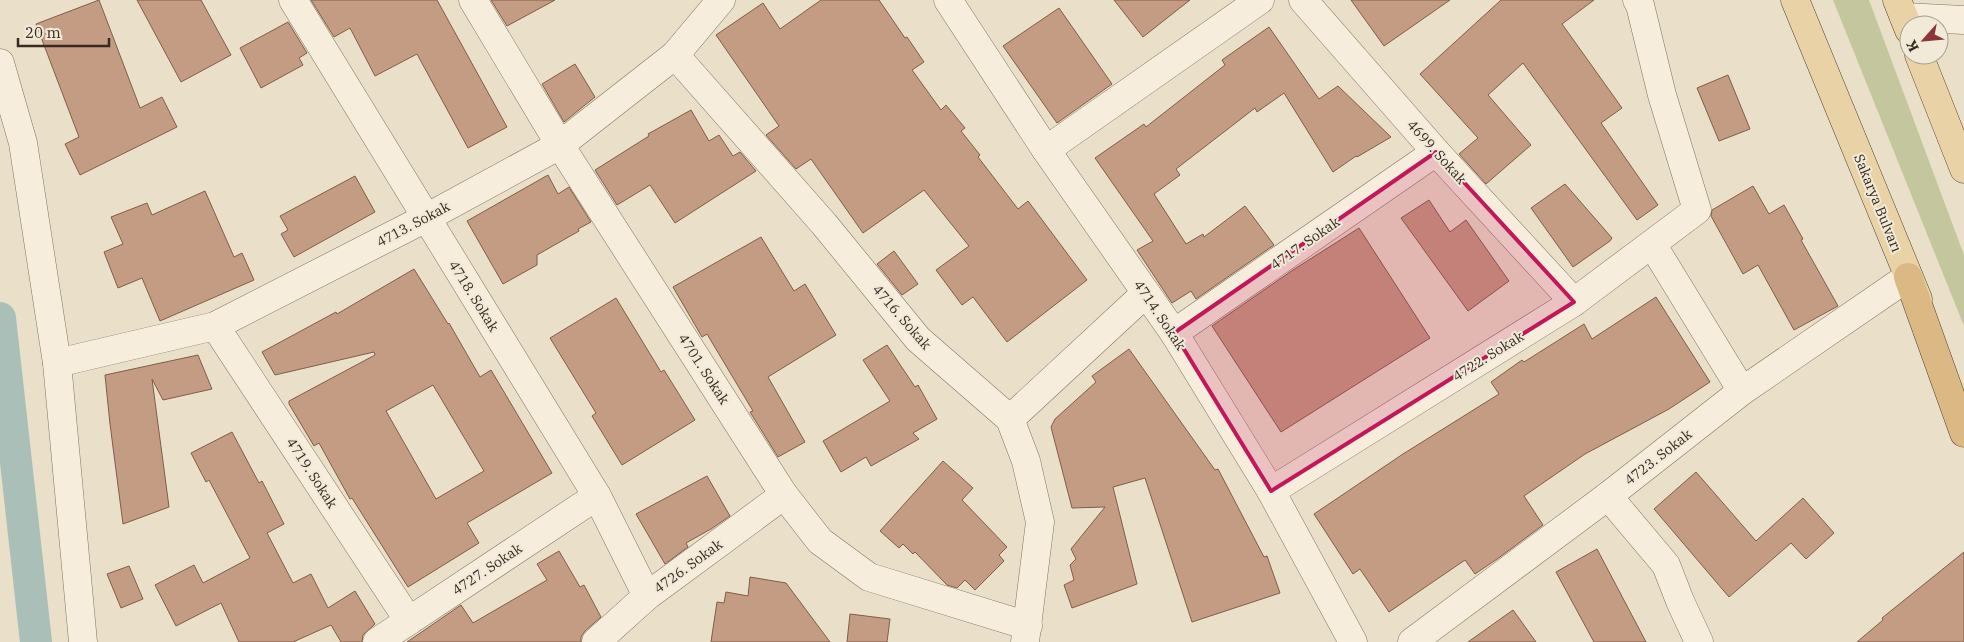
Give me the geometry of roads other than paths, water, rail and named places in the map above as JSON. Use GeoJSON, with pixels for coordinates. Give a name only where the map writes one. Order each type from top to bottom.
{"type":"FeatureCollection","features":[{"type":"Feature","properties":{"kind":"highway"},"geometry":{"type":"LineString","coordinates":[[1908,276],[1964,433]]}},
{"type":"Feature","properties":{"kind":"main road","name":"Sakarya Bulvarı"},"geometry":{"type":"LineString","coordinates":[[1795,0],[1908,276],[1964,405]]}},
{"type":"Feature","properties":{"kind":"main road"},"geometry":{"type":"LineString","coordinates":[[1923,65],[1964,169]]}},
{"type":"Feature","properties":{"kind":"street","name":"4718. Sokak"},"geometry":{"type":"LineString","coordinates":[[293,0],[597,496],[647,596]]}},
{"type":"Feature","properties":{"kind":"street","name":"4701. Sokak"},"geometry":{"type":"LineString","coordinates":[[473,0],[560,144],[784,495],[820,541],[869,577],[1026,634]]}},
{"type":"Feature","properties":{"kind":"street","name":"4713. Sokak"},"geometry":{"type":"LineString","coordinates":[[57,363],[215,326],[426,218],[560,144],[675,55],[721,0]]}},
{"type":"Feature","properties":{"kind":"street","name":"4714. Sokak"},"geometry":{"type":"LineString","coordinates":[[948,0],[1046,150],[1174,333],[1272,491],[1353,642]]}},
{"type":"Feature","properties":{"kind":"street"},"geometry":{"type":"LineString","coordinates":[[1046,150],[1260,0]]}},
{"type":"Feature","properties":{"kind":"street","name":"4699. Sokak"},"geometry":{"type":"LineString","coordinates":[[1302,0],[1436,152],[1574,302]]}},
{"type":"Feature","properties":{"kind":"street","name":"4722. Sokak"},"geometry":{"type":"LineString","coordinates":[[1272,491],[1574,302],[1697,210],[1662,96],[1640,5],[1637,0]]}},
{"type":"Feature","properties":{"kind":"street"},"geometry":{"type":"LineString","coordinates":[[1949,19],[1964,20]]}},
{"type":"Feature","properties":{"kind":"street","name":"4716. Sokak"},"geometry":{"type":"LineString","coordinates":[[675,55],[824,224],[918,339],[1010,419],[1026,461],[1040,522],[1026,634]]}},
{"type":"Feature","properties":{"kind":"street"},"geometry":{"type":"LineString","coordinates":[[0,63],[23,143],[57,363],[83,642]]}},
{"type":"Feature","properties":{"kind":"street","name":"4717. Sokak"},"geometry":{"type":"LineString","coordinates":[[1174,333],[1436,152]]}},
{"type":"Feature","properties":{"kind":"street"},"geometry":{"type":"LineString","coordinates":[[1652,244],[1742,391]]}},
{"type":"Feature","properties":{"kind":"street","name":"4723. Sokak"},"geometry":{"type":"LineString","coordinates":[[1412,642],[1608,496],[1742,391],[1908,276]]}},
{"type":"Feature","properties":{"kind":"street"},"geometry":{"type":"LineString","coordinates":[[1010,419],[1146,293]]}},
{"type":"Feature","properties":{"kind":"street","name":"4719. Sokak"},"geometry":{"type":"LineString","coordinates":[[215,326],[409,621]]}},
{"type":"Feature","properties":{"kind":"street","name":"4726. Sokak"},"geometry":{"type":"LineString","coordinates":[[596,642],[647,596],[784,495]]}},
{"type":"Feature","properties":{"kind":"street","name":"4727. Sokak"},"geometry":{"type":"LineString","coordinates":[[377,642],[597,496]]}},
{"type":"Feature","properties":{"kind":"street"},"geometry":{"type":"LineString","coordinates":[[1608,496],[1666,565],[1699,642]]}},
{"type":"Feature","properties":{"kind":"waterway"},"geometry":{"type":"LineString","coordinates":[[0,318],[36,642]]}}]}
